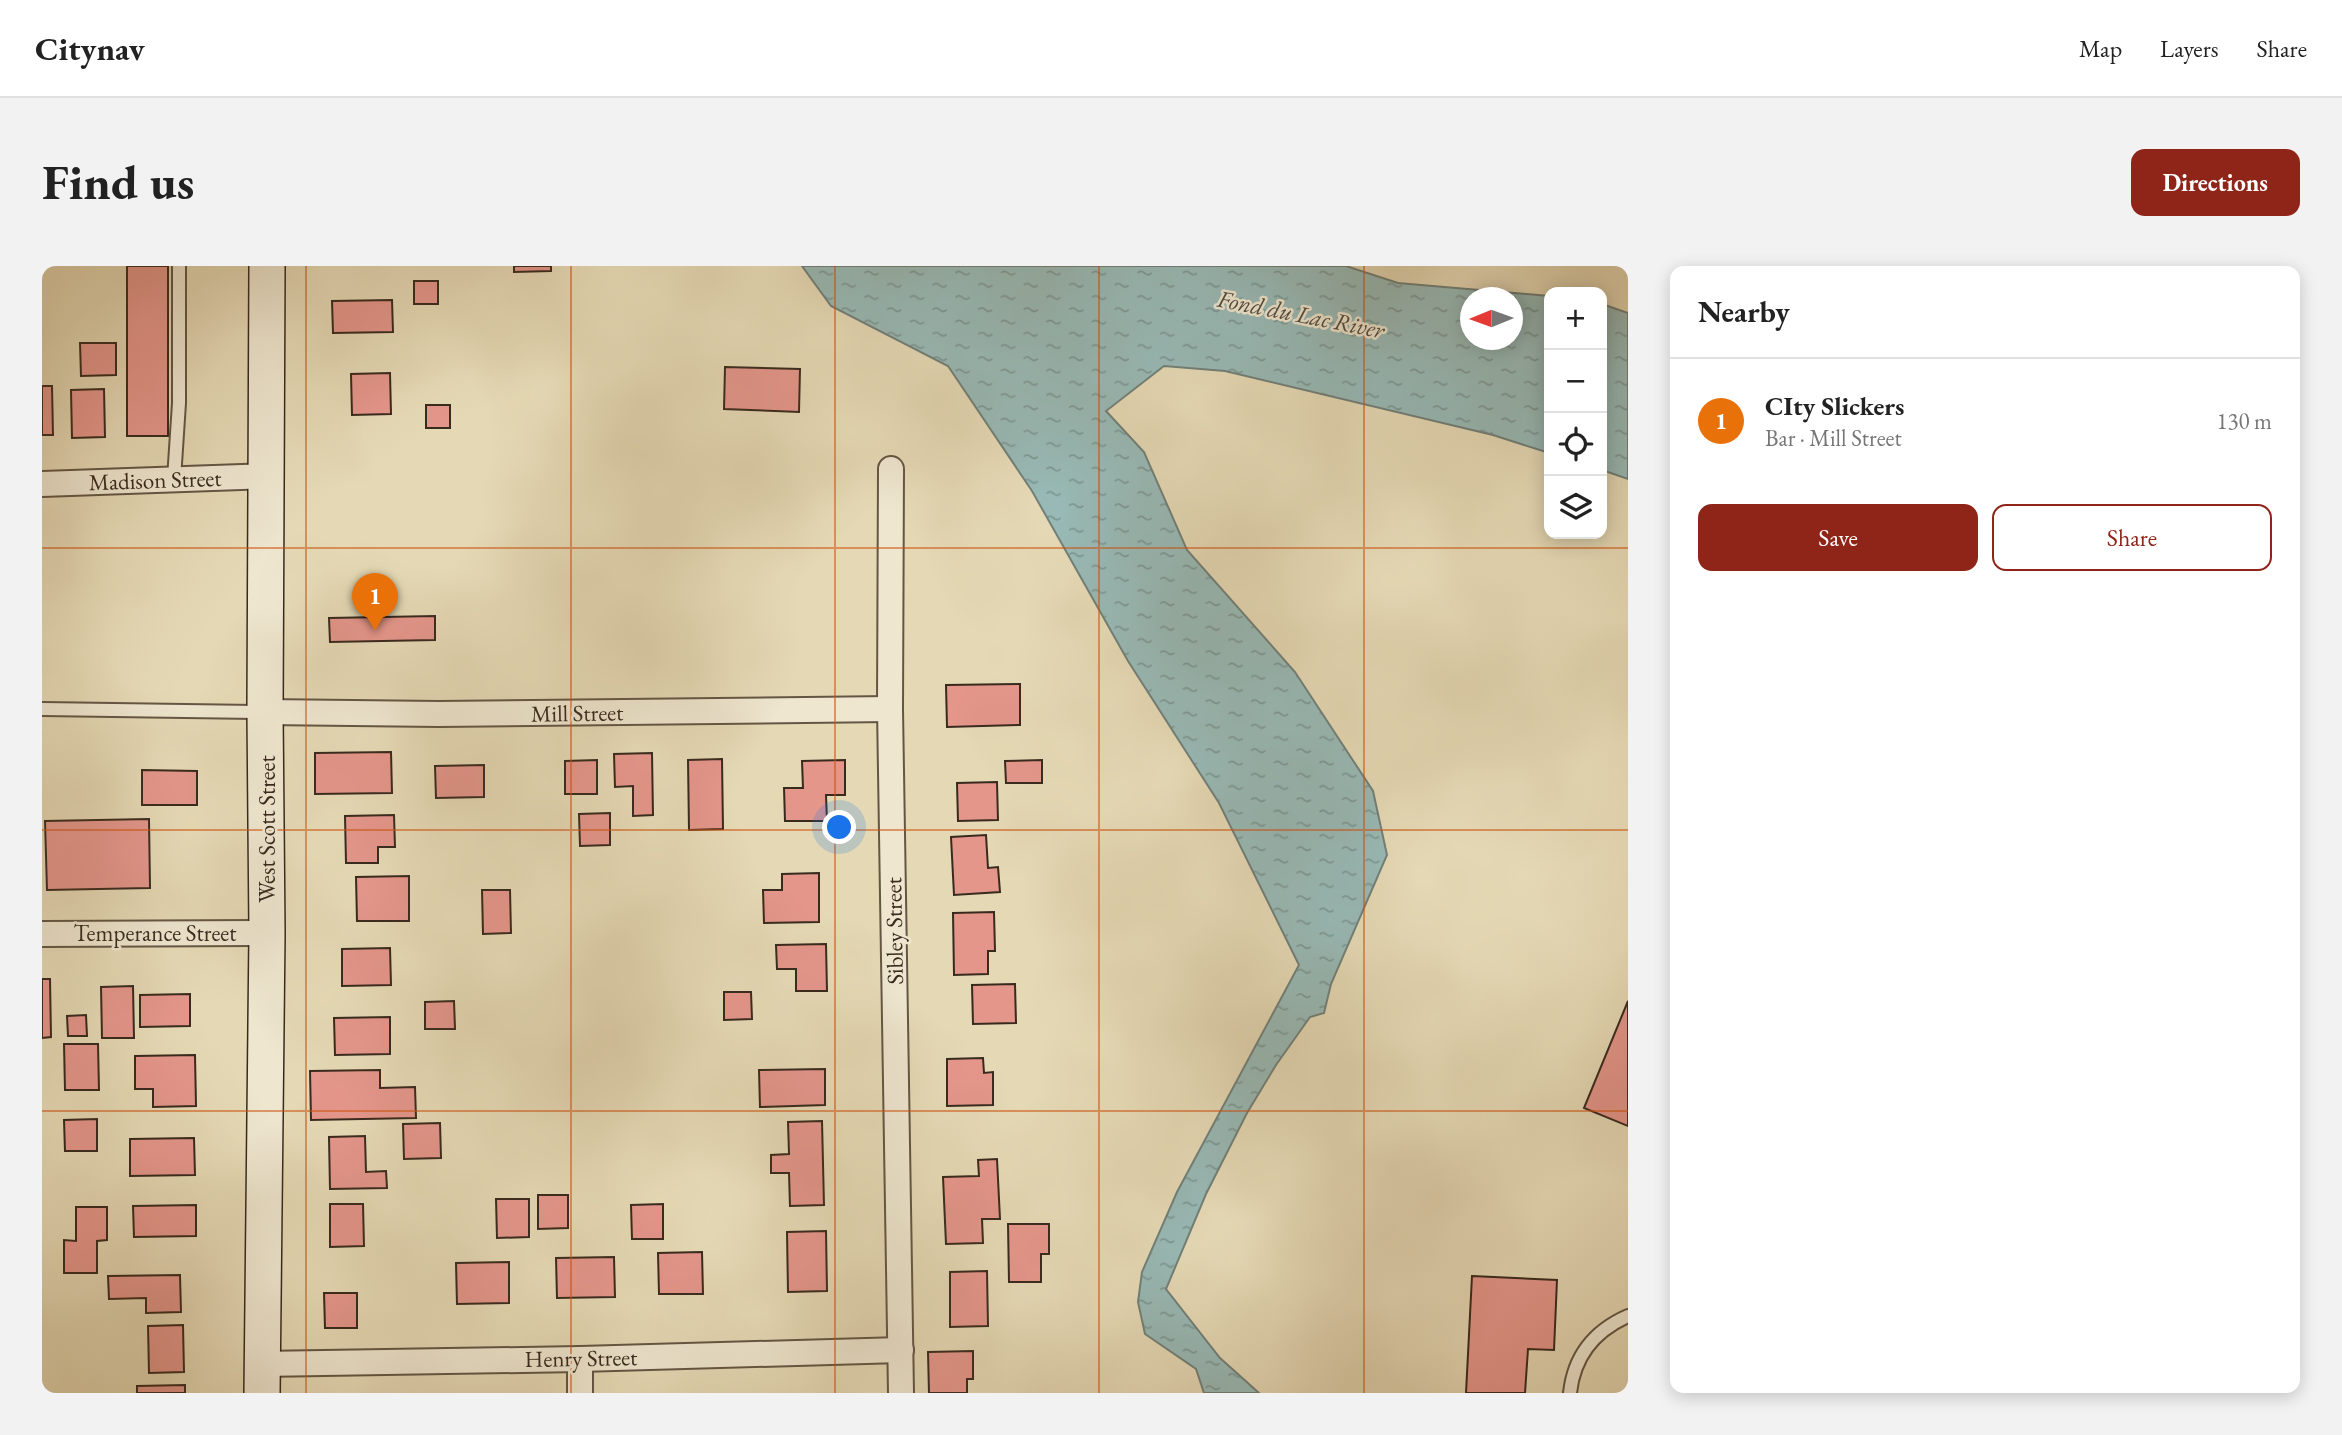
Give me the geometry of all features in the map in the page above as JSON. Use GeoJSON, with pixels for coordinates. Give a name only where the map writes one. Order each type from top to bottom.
{"type":"FeatureCollection","features":[{"type":"Feature","properties":{"kind":"main road","name":"West Scott Street"},"geometry":{"type":"LineString","coordinates":[[261,1379],[267,933],[267,266]]}},
{"type":"Feature","properties":{"kind":"street","name":"Sibley Street"},"geometry":{"type":"LineString","coordinates":[[891,469],[890,709],[901,1393]]}},
{"type":"Feature","properties":{"kind":"street","name":"Madison Street"},"geometry":{"type":"LineString","coordinates":[[42,484],[268,475]]}},
{"type":"Feature","properties":{"kind":"street","name":"Mill Street"},"geometry":{"type":"LineString","coordinates":[[265,712],[452,714],[890,709]]}},
{"type":"Feature","properties":{"kind":"street","name":"Temperance Street"},"geometry":{"type":"LineString","coordinates":[[42,934],[267,933]]}},
{"type":"Feature","properties":{"kind":"street","name":"Henry Street"},"geometry":{"type":"LineString","coordinates":[[261,1379],[580,1359],[901,1350]]}},
{"type":"Feature","properties":{"kind":"street"},"geometry":{"type":"LineString","coordinates":[[580,1359],[580,1393]]}},
{"type":"Feature","properties":{"kind":"lane"},"geometry":{"type":"LineString","coordinates":[[174,479],[179,403],[179,266]]}},
{"type":"Feature","properties":{"kind":"lane"},"geometry":{"type":"LineString","coordinates":[[42,709],[265,712]]}},
{"type":"Feature","properties":{"kind":"lane"},"geometry":{"type":"LineString","coordinates":[[1570,1393],[1578,1359],[1594,1338],[1614,1322],[1628,1316]]}},
{"type":"Feature","properties":{"kind":"water","name":"Fond du Lac River"},"geometry":{"type":"Polygon","coordinates":[[[802,266],[1346,266],[1398,283],[1460,288],[1460,350],[1523,350],[1523,294],[1544,296],[1544,451],[1493,435],[1225,371],[1164,366],[1106,411],[1144,452],[1187,550],[1295,672],[1373,791],[1387,855],[1331,984],[1324,1013],[1310,1017],[1247,1113],[1206,1194],[1166,1289],[1220,1358],[1259,1393],[1204,1393],[1196,1369],[1145,1334],[1138,1302],[1142,1272],[1177,1192],[1299,965],[1219,803],[1128,661],[1032,491],[948,366],[831,306],[802,266]]]}},
{"type":"Feature","properties":{"kind":"water"},"geometry":{"type":"Polygon","coordinates":[[[1607,306],[1628,313],[1628,479],[1607,472],[1607,306]]]}},
{"type":"Feature","properties":{"kind":"building"},"geometry":{"type":"Polygon","coordinates":[[[127,266],[168,266],[168,436],[127,436],[127,266]]]}},
{"type":"Feature","properties":{"kind":"building"},"geometry":{"type":"Polygon","coordinates":[[[514,266],[551,266],[551,271],[514,272],[514,266]]]}},
{"type":"Feature","properties":{"kind":"building"},"geometry":{"type":"Polygon","coordinates":[[[414,281],[438,281],[438,304],[414,304],[414,281]]]}},
{"type":"Feature","properties":{"kind":"building"},"geometry":{"type":"Polygon","coordinates":[[[392,300],[393,332],[333,333],[332,301],[392,300]]]}},
{"type":"Feature","properties":{"kind":"building"},"geometry":{"type":"Polygon","coordinates":[[[80,343],[116,343],[116,375],[81,376],[80,343]]]}},
{"type":"Feature","properties":{"kind":"building"},"geometry":{"type":"Polygon","coordinates":[[[725,367],[800,369],[799,412],[724,409],[725,367]]]}},
{"type":"Feature","properties":{"kind":"building"},"geometry":{"type":"Polygon","coordinates":[[[390,373],[391,414],[352,415],[351,374],[390,373]]]}},
{"type":"Feature","properties":{"kind":"building"},"geometry":{"type":"Polygon","coordinates":[[[42,386],[52,386],[53,435],[42,435],[42,386]]]}},
{"type":"Feature","properties":{"kind":"building"},"geometry":{"type":"Polygon","coordinates":[[[104,389],[105,437],[72,438],[71,390],[104,389]]]}},
{"type":"Feature","properties":{"kind":"building"},"geometry":{"type":"Polygon","coordinates":[[[426,405],[450,405],[450,428],[426,428],[426,405]]]}},
{"type":"Feature","properties":{"kind":"building"},"geometry":{"type":"Polygon","coordinates":[[[435,616],[435,640],[330,642],[329,618],[435,616]]]}},
{"type":"Feature","properties":{"kind":"building"},"geometry":{"type":"Polygon","coordinates":[[[1020,684],[1020,725],[947,727],[946,685],[1020,684]]]}},
{"type":"Feature","properties":{"kind":"building"},"geometry":{"type":"Polygon","coordinates":[[[391,752],[392,793],[315,794],[315,753],[391,752]]]}},
{"type":"Feature","properties":{"kind":"building"},"geometry":{"type":"Polygon","coordinates":[[[652,753],[653,815],[633,816],[633,786],[615,787],[614,754],[652,753]]]}},
{"type":"Feature","properties":{"kind":"building"},"geometry":{"type":"Polygon","coordinates":[[[722,759],[723,829],[689,830],[688,760],[722,759]]]}},
{"type":"Feature","properties":{"kind":"building"},"geometry":{"type":"Polygon","coordinates":[[[597,760],[597,794],[565,794],[565,761],[597,760]]]}},
{"type":"Feature","properties":{"kind":"building"},"geometry":{"type":"Polygon","coordinates":[[[845,760],[845,795],[826,795],[827,821],[785,821],[784,788],[803,788],[802,761],[845,760]]]}},
{"type":"Feature","properties":{"kind":"building"},"geometry":{"type":"Polygon","coordinates":[[[1042,760],[1042,783],[1006,783],[1005,761],[1042,760]]]}},
{"type":"Feature","properties":{"kind":"building"},"geometry":{"type":"Polygon","coordinates":[[[484,765],[484,797],[436,798],[435,766],[484,765]]]}},
{"type":"Feature","properties":{"kind":"building"},"geometry":{"type":"Polygon","coordinates":[[[142,770],[197,771],[197,805],[142,805],[142,770]]]}},
{"type":"Feature","properties":{"kind":"building"},"geometry":{"type":"Polygon","coordinates":[[[997,782],[998,820],[958,821],[957,783],[997,782]]]}},
{"type":"Feature","properties":{"kind":"building"},"geometry":{"type":"Polygon","coordinates":[[[610,813],[610,845],[580,846],[579,814],[610,813]]]}},
{"type":"Feature","properties":{"kind":"building"},"geometry":{"type":"Polygon","coordinates":[[[394,815],[395,847],[378,847],[378,863],[346,863],[345,816],[394,815]]]}},
{"type":"Feature","properties":{"kind":"building"},"geometry":{"type":"Polygon","coordinates":[[[149,819],[150,888],[47,890],[45,821],[149,819]]]}},
{"type":"Feature","properties":{"kind":"building"},"geometry":{"type":"Polygon","coordinates":[[[986,835],[988,868],[998,867],[1000,892],[954,895],[951,837],[986,835]]]}},
{"type":"Feature","properties":{"kind":"building"},"geometry":{"type":"Polygon","coordinates":[[[819,873],[819,922],[764,923],[763,890],[782,890],[782,874],[819,873]]]}},
{"type":"Feature","properties":{"kind":"building"},"geometry":{"type":"Polygon","coordinates":[[[409,876],[409,921],[357,921],[356,877],[409,876]]]}},
{"type":"Feature","properties":{"kind":"building"},"geometry":{"type":"Polygon","coordinates":[[[482,890],[510,890],[511,933],[483,934],[482,890]]]}},
{"type":"Feature","properties":{"kind":"building"},"geometry":{"type":"Polygon","coordinates":[[[994,912],[995,951],[988,951],[988,974],[954,975],[953,913],[994,912]]]}},
{"type":"Feature","properties":{"kind":"building"},"geometry":{"type":"Polygon","coordinates":[[[826,944],[827,991],[796,991],[796,969],[777,969],[776,945],[826,944]]]}},
{"type":"Feature","properties":{"kind":"building"},"geometry":{"type":"Polygon","coordinates":[[[390,948],[391,985],[342,986],[342,949],[390,948]]]}},
{"type":"Feature","properties":{"kind":"building"},"geometry":{"type":"Polygon","coordinates":[[[42,979],[50,979],[51,1037],[42,1038],[42,979]]]}},
{"type":"Feature","properties":{"kind":"building"},"geometry":{"type":"Polygon","coordinates":[[[1015,984],[1016,1023],[973,1024],[972,985],[1015,984]]]}},
{"type":"Feature","properties":{"kind":"building"},"geometry":{"type":"Polygon","coordinates":[[[133,986],[134,1038],[102,1038],[101,987],[133,986]]]}},
{"type":"Feature","properties":{"kind":"building"},"geometry":{"type":"Polygon","coordinates":[[[724,992],[751,992],[752,1019],[724,1020],[724,992]]]}},
{"type":"Feature","properties":{"kind":"building"},"geometry":{"type":"Polygon","coordinates":[[[190,994],[190,1026],[140,1027],[140,995],[190,994]]]}},
{"type":"Feature","properties":{"kind":"building"},"geometry":{"type":"Polygon","coordinates":[[[454,1001],[455,1029],[425,1029],[425,1002],[454,1001]]]}},
{"type":"Feature","properties":{"kind":"building"},"geometry":{"type":"Polygon","coordinates":[[[1628,1001],[1628,1126],[1584,1108],[1628,1001]]]}},
{"type":"Feature","properties":{"kind":"building"},"geometry":{"type":"Polygon","coordinates":[[[86,1015],[87,1036],[68,1036],[67,1016],[86,1015]]]}},
{"type":"Feature","properties":{"kind":"building"},"geometry":{"type":"Polygon","coordinates":[[[390,1017],[390,1054],[335,1055],[334,1018],[390,1017]]]}},
{"type":"Feature","properties":{"kind":"building"},"geometry":{"type":"Polygon","coordinates":[[[64,1044],[98,1044],[99,1090],[65,1090],[64,1044]]]}},
{"type":"Feature","properties":{"kind":"building"},"geometry":{"type":"Polygon","coordinates":[[[195,1055],[196,1106],[153,1107],[153,1089],[135,1089],[135,1056],[195,1055]]]}},
{"type":"Feature","properties":{"kind":"building"},"geometry":{"type":"Polygon","coordinates":[[[983,1058],[984,1073],[993,1072],[993,1105],[947,1106],[947,1059],[983,1058]]]}},
{"type":"Feature","properties":{"kind":"building"},"geometry":{"type":"Polygon","coordinates":[[[825,1069],[825,1105],[760,1107],[759,1070],[825,1069]]]}},
{"type":"Feature","properties":{"kind":"building"},"geometry":{"type":"Polygon","coordinates":[[[380,1070],[380,1088],[415,1087],[416,1118],[311,1120],[310,1071],[380,1070]]]}},
{"type":"Feature","properties":{"kind":"building"},"geometry":{"type":"Polygon","coordinates":[[[97,1119],[97,1151],[65,1151],[64,1120],[97,1119]]]}},
{"type":"Feature","properties":{"kind":"building"},"geometry":{"type":"Polygon","coordinates":[[[822,1121],[824,1205],[790,1206],[789,1173],[771,1173],[771,1155],[789,1154],[788,1122],[822,1121]]]}},
{"type":"Feature","properties":{"kind":"building"},"geometry":{"type":"Polygon","coordinates":[[[440,1123],[441,1158],[404,1159],[403,1124],[440,1123]]]}},
{"type":"Feature","properties":{"kind":"building"},"geometry":{"type":"Polygon","coordinates":[[[365,1136],[366,1172],[386,1171],[387,1188],[330,1189],[329,1137],[365,1136]]]}},
{"type":"Feature","properties":{"kind":"building"},"geometry":{"type":"Polygon","coordinates":[[[194,1138],[195,1175],[130,1176],[130,1139],[194,1138]]]}},
{"type":"Feature","properties":{"kind":"building"},"geometry":{"type":"Polygon","coordinates":[[[997,1159],[1000,1219],[982,1219],[983,1243],[946,1244],[943,1177],[979,1176],[978,1160],[997,1159]]]}},
{"type":"Feature","properties":{"kind":"building"},"geometry":{"type":"Polygon","coordinates":[[[538,1195],[568,1195],[568,1228],[538,1229],[538,1195]]]}},
{"type":"Feature","properties":{"kind":"building"},"geometry":{"type":"Polygon","coordinates":[[[496,1199],[529,1199],[529,1237],[497,1238],[496,1199]]]}},
{"type":"Feature","properties":{"kind":"building"},"geometry":{"type":"Polygon","coordinates":[[[330,1204],[363,1204],[364,1246],[330,1247],[330,1204]]]}},
{"type":"Feature","properties":{"kind":"building"},"geometry":{"type":"Polygon","coordinates":[[[663,1204],[663,1239],[632,1239],[631,1205],[663,1204]]]}},
{"type":"Feature","properties":{"kind":"building"},"geometry":{"type":"Polygon","coordinates":[[[196,1205],[196,1236],[134,1237],[133,1206],[196,1205]]]}},
{"type":"Feature","properties":{"kind":"building"},"geometry":{"type":"Polygon","coordinates":[[[76,1207],[107,1207],[107,1240],[97,1241],[97,1273],[64,1273],[64,1240],[76,1241],[76,1207]]]}},
{"type":"Feature","properties":{"kind":"building"},"geometry":{"type":"Polygon","coordinates":[[[1008,1224],[1049,1224],[1049,1254],[1041,1254],[1041,1282],[1009,1282],[1008,1224]]]}},
{"type":"Feature","properties":{"kind":"building"},"geometry":{"type":"Polygon","coordinates":[[[826,1231],[827,1291],[788,1292],[787,1232],[826,1231]]]}},
{"type":"Feature","properties":{"kind":"building"},"geometry":{"type":"Polygon","coordinates":[[[702,1252],[703,1294],[659,1294],[658,1253],[702,1252]]]}},
{"type":"Feature","properties":{"kind":"building"},"geometry":{"type":"Polygon","coordinates":[[[614,1257],[615,1297],[557,1298],[556,1258],[614,1257]]]}},
{"type":"Feature","properties":{"kind":"building"},"geometry":{"type":"Polygon","coordinates":[[[509,1262],[509,1303],[457,1304],[456,1263],[509,1262]]]}},
{"type":"Feature","properties":{"kind":"building"},"geometry":{"type":"Polygon","coordinates":[[[987,1271],[988,1326],[950,1327],[950,1272],[987,1271]]]}},
{"type":"Feature","properties":{"kind":"building"},"geometry":{"type":"Polygon","coordinates":[[[180,1275],[181,1312],[146,1313],[146,1298],[109,1299],[108,1276],[180,1275]]]}},
{"type":"Feature","properties":{"kind":"building"},"geometry":{"type":"Polygon","coordinates":[[[1472,1276],[1557,1280],[1554,1350],[1528,1349],[1525,1393],[1466,1393],[1472,1276]]]}},
{"type":"Feature","properties":{"kind":"building"},"geometry":{"type":"Polygon","coordinates":[[[324,1293],[357,1293],[357,1328],[325,1328],[324,1293]]]}},
{"type":"Feature","properties":{"kind":"building"},"geometry":{"type":"Polygon","coordinates":[[[183,1325],[184,1372],[149,1373],[148,1326],[183,1325]]]}},
{"type":"Feature","properties":{"kind":"building"},"geometry":{"type":"Polygon","coordinates":[[[973,1351],[973,1379],[967,1379],[967,1393],[929,1393],[928,1352],[973,1351]]]}},
{"type":"Feature","properties":{"kind":"building"},"geometry":{"type":"Polygon","coordinates":[[[185,1385],[185,1393],[137,1393],[137,1386],[185,1385]]]}},
{"type":"Feature","properties":{"kind":"place","name":"CIty Slickers"},"geometry":{"type":"Point","coordinates":[375,631]}}]}
